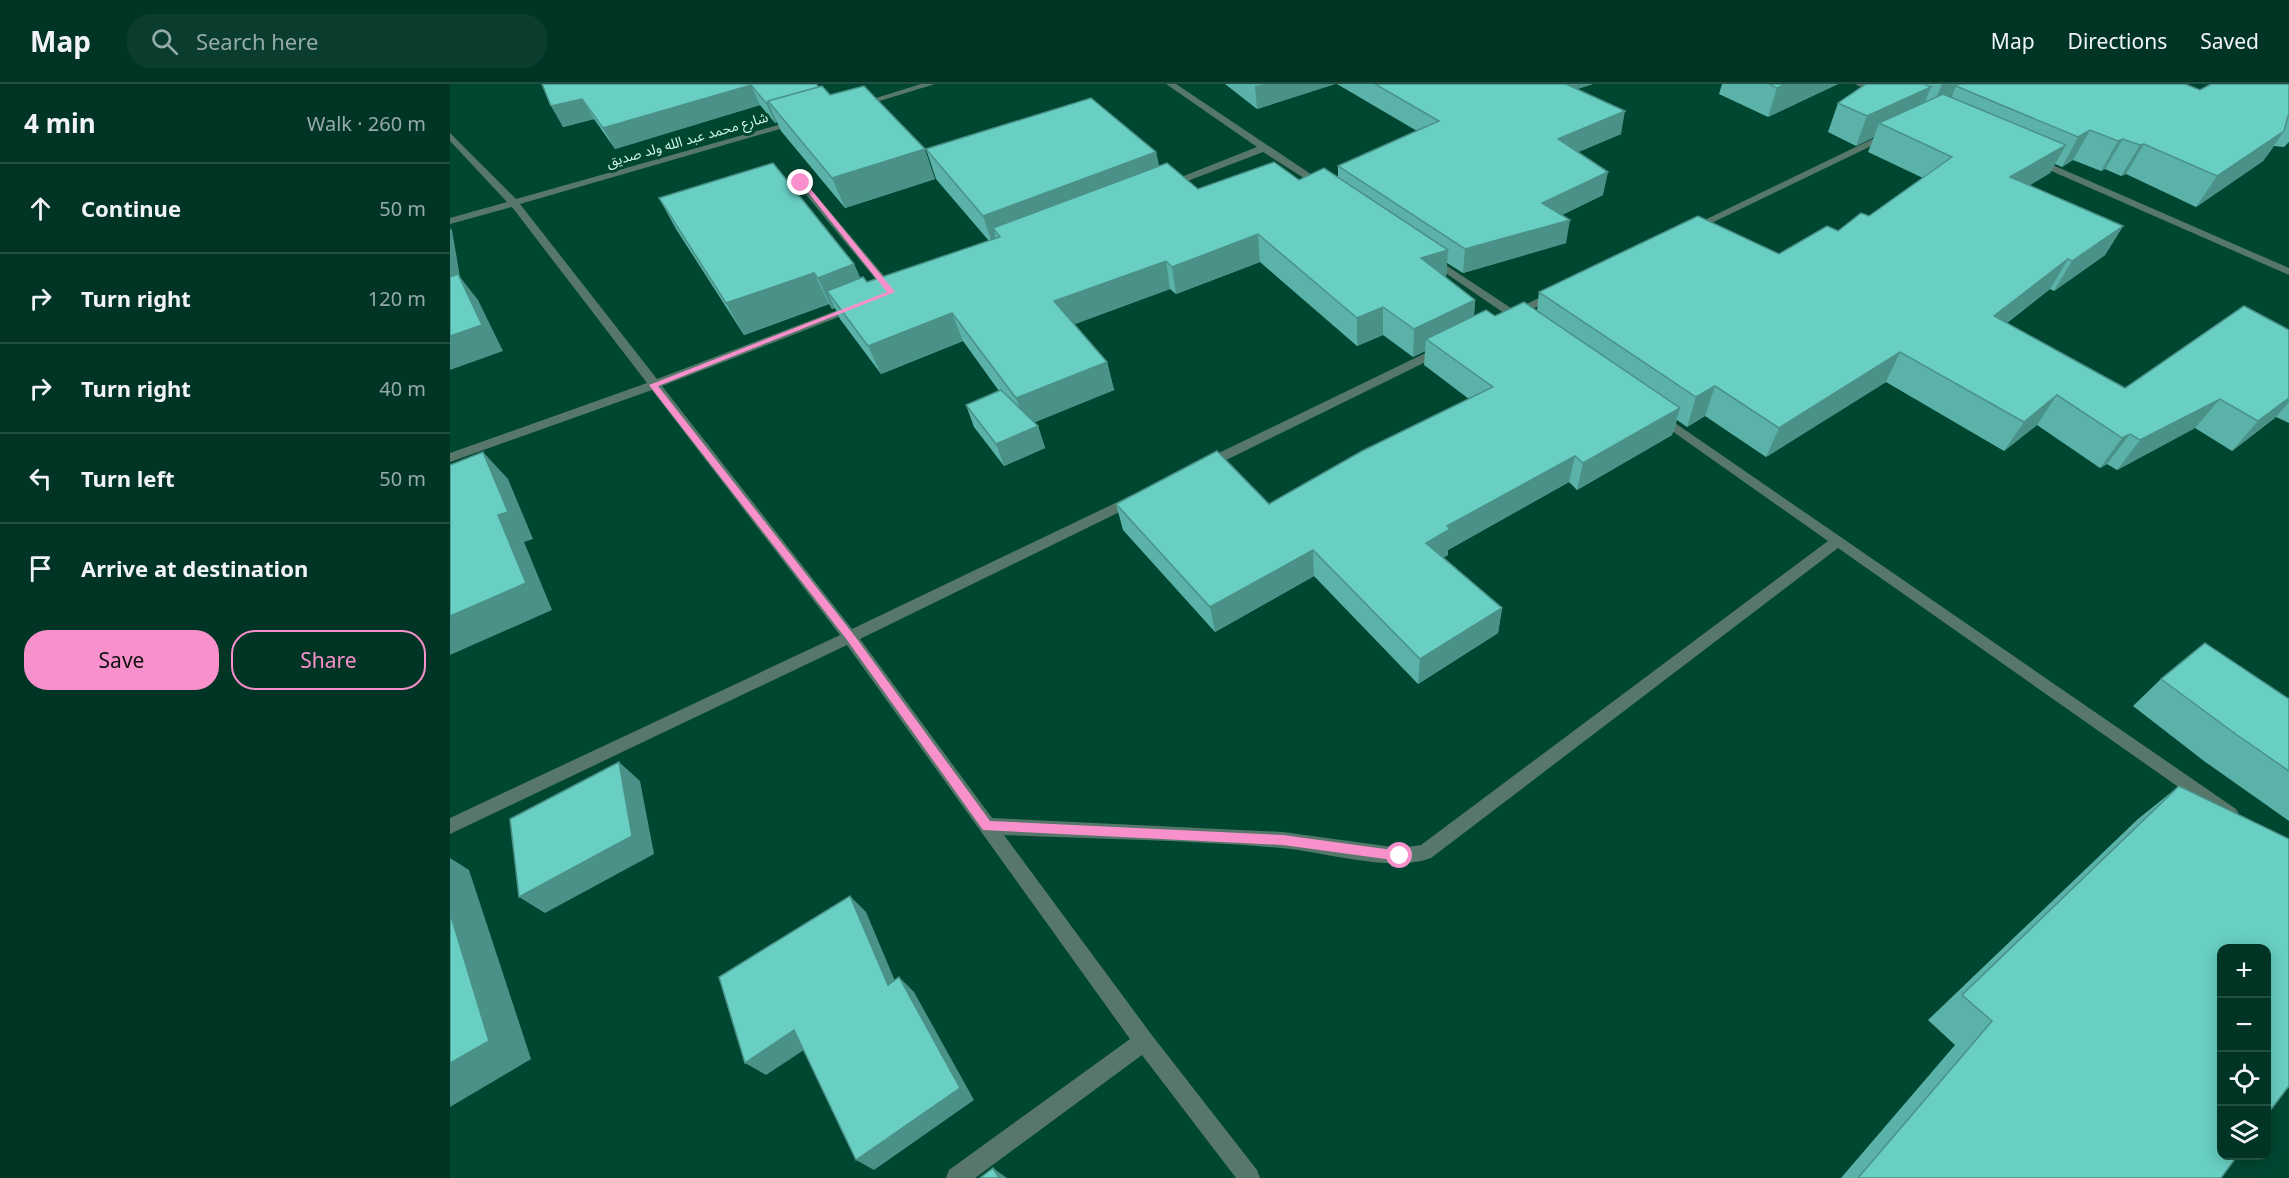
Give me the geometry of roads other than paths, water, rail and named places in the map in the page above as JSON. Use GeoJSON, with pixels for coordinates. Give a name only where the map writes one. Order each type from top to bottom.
{"type":"FeatureCollection","features":[{"type":"Feature","properties":{"kind":"street"},"geometry":{"type":"LineString","coordinates":[[852,106],[931,84]]}},
{"type":"Feature","properties":{"kind":"street"},"geometry":{"type":"LineString","coordinates":[[1170,84],[1335,193]]}},
{"type":"Feature","properties":{"kind":"street"},"geometry":{"type":"LineString","coordinates":[[1859,84],[1889,97]]}},
{"type":"Feature","properties":{"kind":"street","name":"شارع محمد عبد الله ولد صديق"},"geometry":{"type":"LineString","coordinates":[[450,221],[807,119]]}},
{"type":"Feature","properties":{"kind":"street"},"geometry":{"type":"LineString","coordinates":[[1684,233],[1908,125]]}},
{"type":"Feature","properties":{"kind":"street"},"geometry":{"type":"LineString","coordinates":[[450,136],[514,203],[850,637],[1144,1041],[1249,1178]]}},
{"type":"Feature","properties":{"kind":"street"},"geometry":{"type":"LineString","coordinates":[[1154,191],[1264,148]]}},
{"type":"Feature","properties":{"kind":"street"},"geometry":{"type":"LineString","coordinates":[[2026,157],[2289,272]]}},
{"type":"Feature","properties":{"kind":"street"},"geometry":{"type":"LineString","coordinates":[[450,458],[653,385],[886,295],[801,183]]}},
{"type":"Feature","properties":{"kind":"street"},"geometry":{"type":"LineString","coordinates":[[1424,254],[1508,317],[1532,328]]}},
{"type":"Feature","properties":{"kind":"street"},"geometry":{"type":"LineString","coordinates":[[1508,317],[1566,289]]}},
{"type":"Feature","properties":{"kind":"street"},"geometry":{"type":"LineString","coordinates":[[1192,471],[1460,341]]}},
{"type":"Feature","properties":{"kind":"street"},"geometry":{"type":"LineString","coordinates":[[1647,408],[2240,821]]}},
{"type":"Feature","properties":{"kind":"street"},"geometry":{"type":"LineString","coordinates":[[450,826],[1150,492]]}},
{"type":"Feature","properties":{"kind":"street"},"geometry":{"type":"LineString","coordinates":[[987,826],[1283,840],[1400,856],[1425,852],[1838,541]]}},
{"type":"Feature","properties":{"kind":"street"},"geometry":{"type":"LineString","coordinates":[[957,1178],[1144,1041]]}}]}
